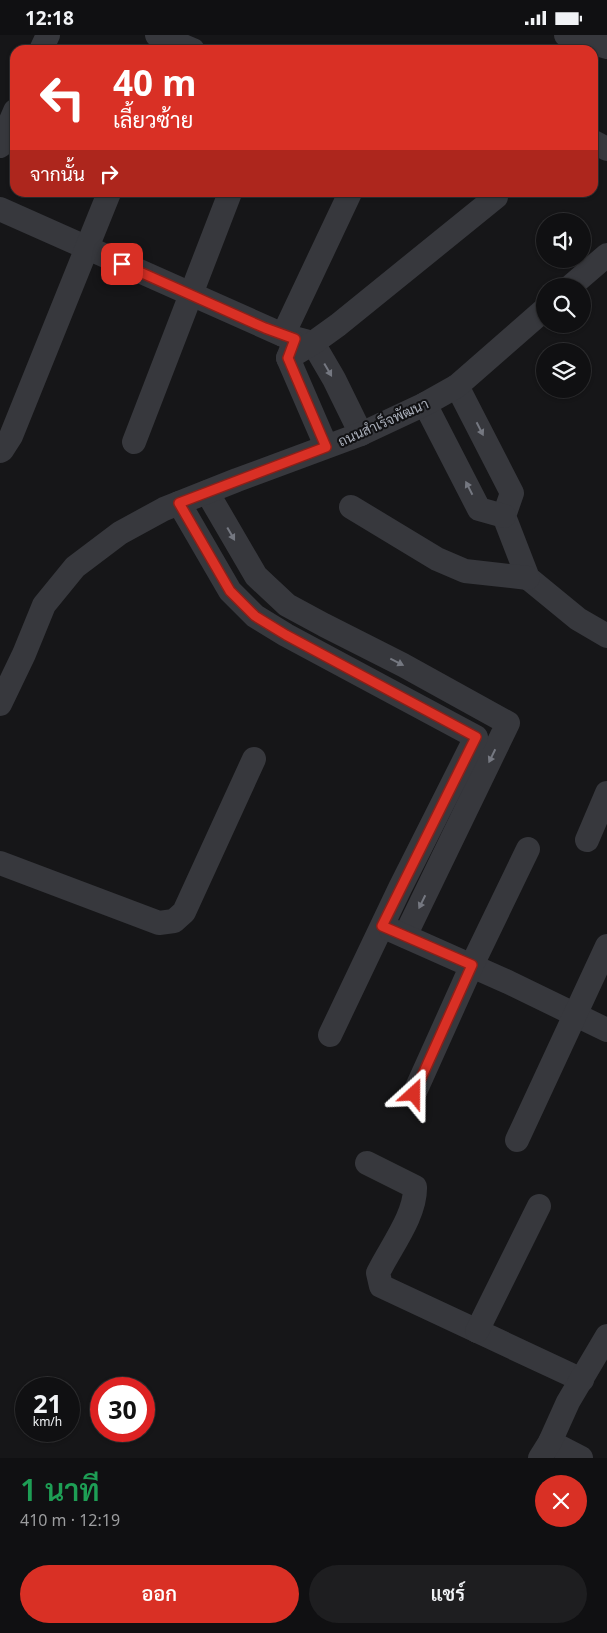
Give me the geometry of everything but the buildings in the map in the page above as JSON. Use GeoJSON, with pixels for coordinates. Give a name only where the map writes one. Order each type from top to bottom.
{"type":"FeatureCollection","features":[{"type":"Feature","properties":{"kind":"street"},"geometry":{"type":"LineString","coordinates":[[571,36],[607,47]]}},
{"type":"Feature","properties":{"kind":"street"},"geometry":{"type":"LineString","coordinates":[[0,146],[10,123]]}},
{"type":"Feature","properties":{"kind":"street"},"geometry":{"type":"LineString","coordinates":[[0,451],[2,451],[10,436],[107,197]]}},
{"type":"Feature","properties":{"kind":"street"},"geometry":{"type":"LineString","coordinates":[[134,441],[228,197]]}},
{"type":"Feature","properties":{"kind":"street"},"geometry":{"type":"LineString","coordinates":[[326,447],[295,344],[349,197]]}},
{"type":"Feature","properties":{"kind":"street"},"geometry":{"type":"LineString","coordinates":[[295,344],[496,197]]}},
{"type":"Feature","properties":{"kind":"street"},"geometry":{"type":"LineString","coordinates":[[0,209],[295,344],[334,379],[361,434]]}},
{"type":"Feature","properties":{"kind":"street"},"geometry":{"type":"LineString","coordinates":[[581,278],[607,255]]}},
{"type":"Feature","properties":{"kind":"street","name":"ถนนสำเร็จพัฒนา"},"geometry":{"type":"LineString","coordinates":[[0,704],[24,654],[44,605],[75,567],[120,533],[164,509],[361,434],[425,404],[457,386],[536,317]]}},
{"type":"Feature","properties":{"kind":"street"},"geometry":{"type":"LineString","coordinates":[[457,386],[512,493],[504,516],[528,578],[578,619],[607,636]]}},
{"type":"Feature","properties":{"kind":"street"},"geometry":{"type":"LineString","coordinates":[[425,404],[480,509],[504,516]]}},
{"type":"Feature","properties":{"kind":"street"},"geometry":{"type":"LineString","coordinates":[[207,492],[256,576],[287,605],[508,723]]}},
{"type":"Feature","properties":{"kind":"street"},"geometry":{"type":"LineString","coordinates":[[179,503],[230,591],[255,616],[286,635],[476,737]]}},
{"type":"Feature","properties":{"kind":"street"},"geometry":{"type":"LineString","coordinates":[[351,507],[438,559],[466,571],[528,578]]}},
{"type":"Feature","properties":{"kind":"street"},"geometry":{"type":"LineString","coordinates":[[352,671],[364,645]]}},
{"type":"Feature","properties":{"kind":"street"},"geometry":{"type":"LineString","coordinates":[[330,1035],[476,737],[508,723]]}},
{"type":"Feature","properties":{"kind":"street"},"geometry":{"type":"LineString","coordinates":[[405,936],[508,723]]}},
{"type":"Feature","properties":{"kind":"street"},"geometry":{"type":"LineString","coordinates":[[0,863],[159,923],[174,921],[184,912],[254,759]]}},
{"type":"Feature","properties":{"kind":"street"},"geometry":{"type":"LineString","coordinates":[[587,840],[607,793]]}},
{"type":"Feature","properties":{"kind":"street"},"geometry":{"type":"LineString","coordinates":[[414,1094],[472,965],[528,849]]}},
{"type":"Feature","properties":{"kind":"street"},"geometry":{"type":"LineString","coordinates":[[382,926],[472,965],[607,1030]]}},
{"type":"Feature","properties":{"kind":"street"},"geometry":{"type":"LineString","coordinates":[[517,1140],[607,947]]}},
{"type":"Feature","properties":{"kind":"street"},"geometry":{"type":"LineString","coordinates":[[367,1163],[415,1187],[415,1197],[409,1215],[378,1273],[381,1286],[582,1380]]}},
{"type":"Feature","properties":{"kind":"street"},"geometry":{"type":"LineString","coordinates":[[477,1331],[538,1206]]}},
{"type":"Feature","properties":{"kind":"street"},"geometry":{"type":"LineString","coordinates":[[581,1458],[545,1450],[568,1401],[607,1336]]}},
{"type":"Feature","properties":{"kind":"route"},"geometry":{"type":"LineString","coordinates":[[122,264],[211,305],[295,339],[288,358],[326,447],[179,503],[230,591],[255,616],[286,635],[476,737],[382,926],[472,965],[414,1094]]}}]}
